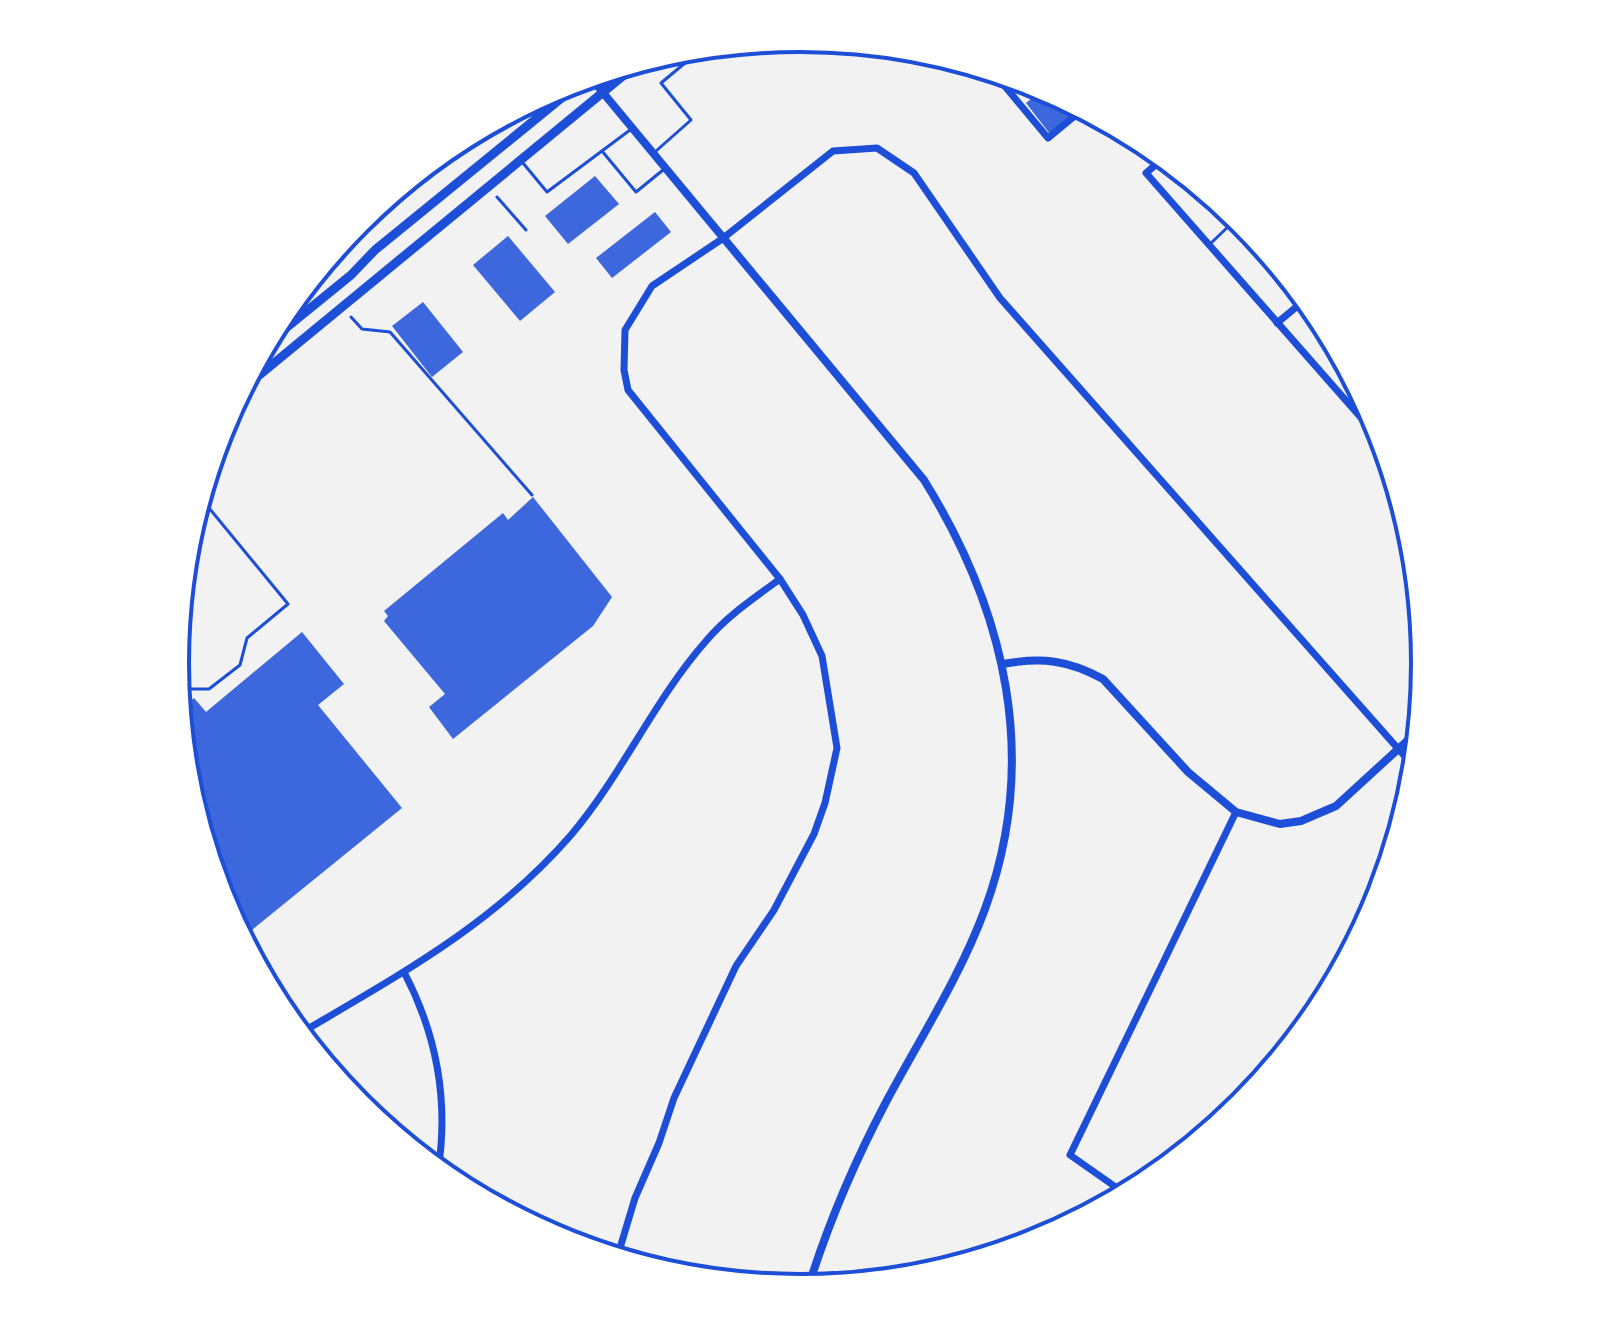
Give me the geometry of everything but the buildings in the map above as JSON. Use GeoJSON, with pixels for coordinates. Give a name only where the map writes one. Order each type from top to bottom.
{"type":"FeatureCollection","features":[{"type":"Feature","properties":{"kind":"main road"},"geometry":{"type":"LineString","coordinates":[[264,372],[619,80]]}},
{"type":"Feature","properties":{"kind":"main road"},"geometry":{"type":"LineString","coordinates":[[294,322],[351,275],[375,250],[555,104]]}},
{"type":"Feature","properties":{"kind":"street"},"geometry":{"type":"LineString","coordinates":[[597,87],[924,480],[970,562],[1003,664],[1013,729],[1010,798],[985,908],[851,1171],[813,1275]]}},
{"type":"Feature","properties":{"kind":"street"},"geometry":{"type":"LineString","coordinates":[[1006,88],[1048,138],[1074,117]]}},
{"type":"Feature","properties":{"kind":"street"},"geometry":{"type":"LineString","coordinates":[[620,1248],[635,1198],[674,1098],[736,966],[774,910],[814,834],[825,803],[837,748],[824,666],[803,615],[780,579],[628,390],[624,370],[625,330],[652,286],[722,239],[833,151],[877,148],[914,173],[1000,298],[1405,756]]}},
{"type":"Feature","properties":{"kind":"street"},"geometry":{"type":"LineString","coordinates":[[1155,165],[1146,173],[1359,416]]}},
{"type":"Feature","properties":{"kind":"street"},"geometry":{"type":"LineString","coordinates":[[1277,323],[1297,307]]}},
{"type":"Feature","properties":{"kind":"street"},"geometry":{"type":"LineString","coordinates":[[309,1028],[468,932],[551,857],[608,785],[707,640],[737,610],[780,579]]}},
{"type":"Feature","properties":{"kind":"street"},"geometry":{"type":"LineString","coordinates":[[1003,664],[1047,659],[1089,671],[1103,679],[1188,772],[1236,812],[1280,824],[1336,806],[1407,742]]}},
{"type":"Feature","properties":{"kind":"street"},"geometry":{"type":"LineString","coordinates":[[1116,1187],[1070,1155],[1236,812]]}},
{"type":"Feature","properties":{"kind":"street"},"geometry":{"type":"LineString","coordinates":[[404,972],[428,1026],[441,1085],[443,1131],[440,1157]]}},
{"type":"Feature","properties":{"kind":"lane"},"geometry":{"type":"LineString","coordinates":[[653,154],[691,120],[661,83],[685,63]]}},
{"type":"Feature","properties":{"kind":"lane"},"geometry":{"type":"LineString","coordinates":[[521,160],[547,192],[632,128]]}},
{"type":"Feature","properties":{"kind":"lane"},"geometry":{"type":"LineString","coordinates":[[602,151],[636,192],[665,169]]}},
{"type":"Feature","properties":{"kind":"lane"},"geometry":{"type":"LineString","coordinates":[[1209,245],[1228,227]]}},
{"type":"Feature","properties":{"kind":"path"},"geometry":{"type":"LineString","coordinates":[[497,197],[526,230]]}},
{"type":"Feature","properties":{"kind":"path"},"geometry":{"type":"LineString","coordinates":[[351,317],[362,329],[390,332],[532,495]]}},
{"type":"Feature","properties":{"kind":"path"},"geometry":{"type":"LineString","coordinates":[[190,689],[209,689],[240,665],[247,638],[288,604],[209,508]]}}]}
